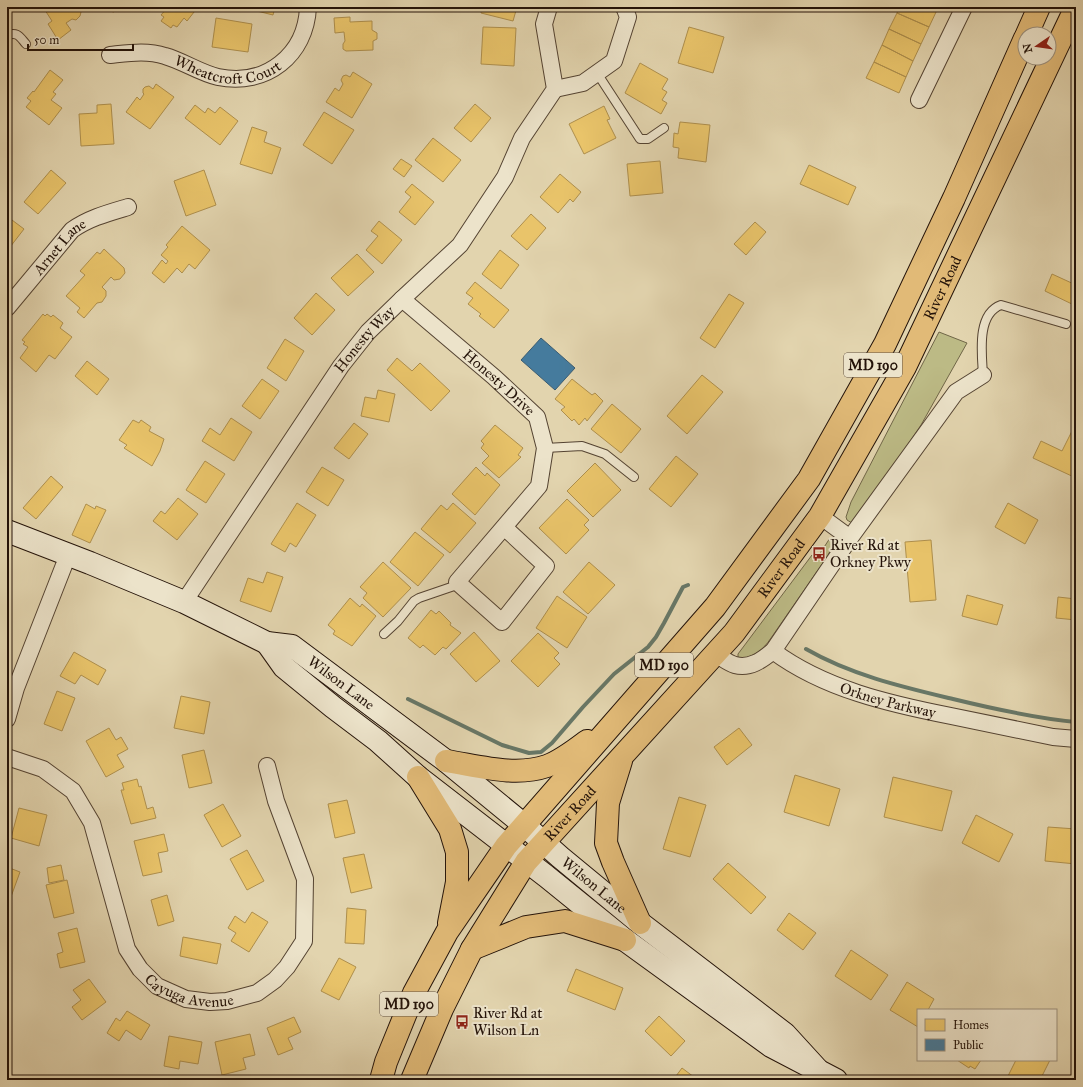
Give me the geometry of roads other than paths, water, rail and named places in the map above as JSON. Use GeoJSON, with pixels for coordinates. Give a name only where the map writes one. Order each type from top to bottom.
{"type":"FeatureCollection","features":[{"type":"Feature","properties":{"kind":"main road"},"geometry":{"type":"LineString","coordinates":[[1031,26],[1039,7]]}},
{"type":"Feature","properties":{"kind":"main road","name":"River Road"},"geometry":{"type":"LineString","coordinates":[[412,1080],[442,1009],[472,949],[526,862],[734,633],[820,516],[905,367],[1076,7]]}},
{"type":"Feature","properties":{"kind":"main road","name":"River Road"},"geometry":{"type":"LineString","coordinates":[[381,1080],[386,1062],[414,993],[447,932],[506,846],[715,607],[809,479],[885,344],[954,198],[1017,56]]}},
{"type":"Feature","properties":{"kind":"main road","name":"Wilson Lane"},"geometry":{"type":"LineString","coordinates":[[7,531],[184,602],[267,643],[292,646],[446,761],[640,923],[785,1034],[817,1069]]}},
{"type":"Feature","properties":{"kind":"main road","name":"Wilson Lane"},"geometry":{"type":"LineString","coordinates":[[267,643],[284,667],[378,741],[418,777],[546,876],[625,940],[771,1046],[836,1080]]}},
{"type":"Feature","properties":{"kind":"main road"},"geometry":{"type":"LineString","coordinates":[[446,761],[510,771],[536,768],[548,765],[572,752],[612,723]]}},
{"type":"Feature","properties":{"kind":"main road"},"geometry":{"type":"LineString","coordinates":[[623,754],[608,803],[606,843],[640,923]]}},
{"type":"Feature","properties":{"kind":"main road"},"geometry":{"type":"LineString","coordinates":[[418,777],[450,829],[457,852],[458,882],[447,932]]}},
{"type":"Feature","properties":{"kind":"main road"},"geometry":{"type":"LineString","coordinates":[[472,949],[526,927],[565,921],[625,940]]}},
{"type":"Feature","properties":{"kind":"street","name":"Wheatcroft Court"},"geometry":{"type":"LineString","coordinates":[[110,55],[144,52],[164,56],[217,77],[232,79],[251,77],[262,74],[274,68],[294,52],[306,24],[308,7]]}},
{"type":"Feature","properties":{"kind":"street"},"geometry":{"type":"LineString","coordinates":[[549,7],[544,24],[555,89],[583,83],[614,61],[628,18],[624,7]]}},
{"type":"Feature","properties":{"kind":"street"},"geometry":{"type":"LineString","coordinates":[[919,100],[964,7]]}},
{"type":"Feature","properties":{"kind":"street","name":"Honesty Way"},"geometry":{"type":"LineString","coordinates":[[184,602],[341,366],[368,332],[402,298],[460,245],[505,177],[522,138],[555,89]]}},
{"type":"Feature","properties":{"kind":"street","name":"Arnet Lane"},"geometry":{"type":"LineString","coordinates":[[7,308],[72,230],[80,224],[93,218],[128,207]]}},
{"type":"Feature","properties":{"kind":"street","name":"Honesty Drive"},"geometry":{"type":"LineString","coordinates":[[402,298],[494,377],[537,417],[545,448],[539,486],[457,582],[460,584]]}},
{"type":"Feature","properties":{"kind":"street"},"geometry":{"type":"LineString","coordinates":[[715,654],[734,665],[743,666],[754,664],[764,659],[773,651],[850,538],[956,392],[984,376]]}},
{"type":"Feature","properties":{"kind":"street"},"geometry":{"type":"LineString","coordinates":[[820,516],[850,538]]}},
{"type":"Feature","properties":{"kind":"street"},"geometry":{"type":"LineString","coordinates":[[460,584],[502,622],[546,566],[504,527]]}},
{"type":"Feature","properties":{"kind":"street"},"geometry":{"type":"LineString","coordinates":[[7,719],[16,688],[68,555]]}},
{"type":"Feature","properties":{"kind":"street","name":"Orkney Parkway"},"geometry":{"type":"LineString","coordinates":[[773,651],[790,664],[864,696],[906,707],[1053,737],[1076,739]]}},
{"type":"Feature","properties":{"kind":"street","name":"Cayuga Avenue"},"geometry":{"type":"LineString","coordinates":[[7,757],[43,769],[73,791],[92,824],[127,948],[140,969],[158,986],[186,999],[210,1002],[227,1001],[257,993],[275,980],[287,967],[304,941],[305,879],[276,801],[267,766]]}},
{"type":"Feature","properties":{"kind":"lane"},"geometry":{"type":"LineString","coordinates":[[7,34],[13,33],[18,35],[26,44]]}},
{"type":"Feature","properties":{"kind":"lane"},"geometry":{"type":"LineString","coordinates":[[597,73],[640,139],[648,139],[664,128]]}},
{"type":"Feature","properties":{"kind":"lane"},"geometry":{"type":"LineString","coordinates":[[984,376],[981,338],[990,313],[996,307],[1001,305],[1066,324]]}},
{"type":"Feature","properties":{"kind":"lane"},"geometry":{"type":"LineString","coordinates":[[545,448],[582,446],[605,454],[634,477]]}},
{"type":"Feature","properties":{"kind":"lane"},"geometry":{"type":"LineString","coordinates":[[384,634],[398,621],[414,601],[460,584]]}},
{"type":"Feature","properties":{"kind":"waterway"},"geometry":{"type":"LineString","coordinates":[[408,699],[502,745],[529,753],[541,752],[552,743],[614,674],[648,647],[656,637],[683,587],[688,585]]}},
{"type":"Feature","properties":{"kind":"waterway"},"geometry":{"type":"LineString","coordinates":[[806,649],[841,666],[896,685],[999,710],[1029,716],[1076,722]]}},
{"type":"Feature","properties":{"kind":"place","name":"River Rd at Orkney Pkwy"},"geometry":{"type":"Point","coordinates":[819,554]}},
{"type":"Feature","properties":{"kind":"place","name":"River Rd at Wilson Ln"},"geometry":{"type":"Point","coordinates":[462,1022]}}]}
